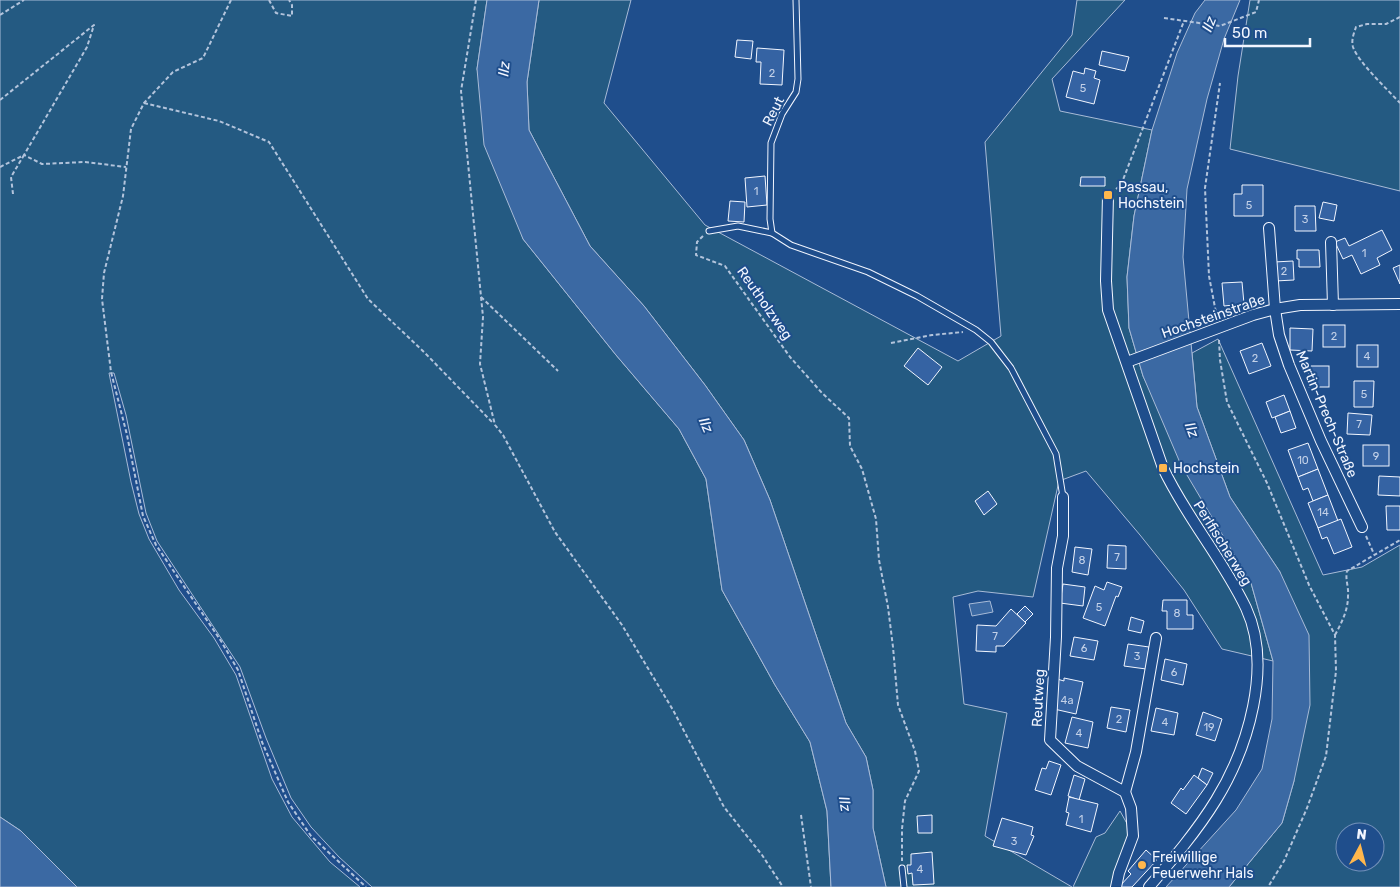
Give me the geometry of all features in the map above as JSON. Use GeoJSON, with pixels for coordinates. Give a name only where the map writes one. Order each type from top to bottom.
{"type":"FeatureCollection","features":[{"type":"Feature","properties":{"kind":"street","name":"Perlfischerweg"},"geometry":{"type":"LineString","coordinates":[[1108,196],[1106,281],[1108,310],[1132,360],[1145,418],[1162,468],[1172,487],[1230,577],[1247,610],[1256,644],[1258,666],[1256,691],[1247,728],[1228,778],[1216,800],[1181,849],[1149,887]]}},
{"type":"Feature","properties":{"kind":"street","name":"Martin-Prech-Straße"},"geometry":{"type":"LineString","coordinates":[[1269,228],[1275,309],[1279,335],[1289,365],[1321,441],[1362,528]]}},
{"type":"Feature","properties":{"kind":"street"},"geometry":{"type":"LineString","coordinates":[[1331,242],[1333,305]]}},
{"type":"Feature","properties":{"kind":"street","name":"Hochsteinstraße"},"geometry":{"type":"LineString","coordinates":[[1132,360],[1207,331],[1275,309],[1300,305],[1400,304]]}},
{"type":"Feature","properties":{"kind":"street","name":"Reutweg"},"geometry":{"type":"LineString","coordinates":[[1063,497],[1063,536],[1057,568],[1056,637],[1050,740],[1077,766],[1124,792]]}},
{"type":"Feature","properties":{"kind":"street"},"geometry":{"type":"LineString","coordinates":[[1116,887],[1119,873],[1133,836],[1131,808],[1124,792],[1136,752],[1156,638]]}},
{"type":"Feature","properties":{"kind":"lane","name":"Reut"},"geometry":{"type":"LineString","coordinates":[[772,234],[770,219],[770,143],[782,114],[796,92],[798,80],[796,0]]}},
{"type":"Feature","properties":{"kind":"lane"},"geometry":{"type":"LineString","coordinates":[[709,231],[738,226],[772,234],[791,245],[868,272],[917,296],[976,330],[991,342],[1011,368],[1029,399],[1056,454],[1063,497]]}},
{"type":"Feature","properties":{"kind":"lane"},"geometry":{"type":"LineString","coordinates":[[902,868],[904,887]]}},
{"type":"Feature","properties":{"kind":"path"},"geometry":{"type":"LineString","coordinates":[[0,15],[24,0]]}},
{"type":"Feature","properties":{"kind":"path"},"geometry":{"type":"LineString","coordinates":[[231,0],[203,58],[173,72],[144,103],[131,129],[123,196],[104,274],[102,299],[111,372],[127,436],[143,516],[156,545],[221,641],[238,670],[262,742],[288,802],[311,836],[366,887]]}},
{"type":"Feature","properties":{"kind":"path"},"geometry":{"type":"LineString","coordinates":[[269,0],[276,12],[292,16],[292,5],[288,0]]}},
{"type":"Feature","properties":{"kind":"path"},"geometry":{"type":"LineString","coordinates":[[476,0],[461,91],[483,317],[480,364],[495,425]]}},
{"type":"Feature","properties":{"kind":"path"},"geometry":{"type":"LineString","coordinates":[[1164,18],[1220,26],[1256,12],[1259,0]]}},
{"type":"Feature","properties":{"kind":"path"},"geometry":{"type":"LineString","coordinates":[[1400,17],[1386,24],[1368,24],[1356,28],[1352,36],[1353,47],[1364,63],[1400,103]]}},
{"type":"Feature","properties":{"kind":"path"},"geometry":{"type":"LineString","coordinates":[[1108,196],[1122,185],[1184,21]]}},
{"type":"Feature","properties":{"kind":"path"},"geometry":{"type":"LineString","coordinates":[[0,100],[94,25],[87,47],[11,177],[13,194]]}},
{"type":"Feature","properties":{"kind":"path"},"geometry":{"type":"LineString","coordinates":[[1220,83],[1205,188],[1209,276],[1219,328],[1220,360],[1227,402],[1267,483],[1309,585],[1335,635],[1336,672],[1326,756],[1307,808],[1284,861],[1268,887]]}},
{"type":"Feature","properties":{"kind":"path"},"geometry":{"type":"LineString","coordinates":[[144,103],[218,121],[268,142],[368,299],[424,352],[503,435],[556,532],[622,625],[673,710],[724,807],[762,855],[784,887]]}},
{"type":"Feature","properties":{"kind":"path"},"geometry":{"type":"LineString","coordinates":[[24,155],[42,164],[85,162],[126,168]]}},
{"type":"Feature","properties":{"kind":"path"},"geometry":{"type":"LineString","coordinates":[[0,167],[24,155]]}},
{"type":"Feature","properties":{"kind":"path","name":"Reutholzweg"},"geometry":{"type":"LineString","coordinates":[[709,231],[697,242],[696,255],[725,266],[790,357],[849,418],[850,446],[862,469],[876,519],[879,560],[893,647],[898,705],[915,751],[919,771],[905,801],[902,829],[902,868]]}},
{"type":"Feature","properties":{"kind":"path"},"geometry":{"type":"LineString","coordinates":[[481,297],[558,371]]}},
{"type":"Feature","properties":{"kind":"path"},"geometry":{"type":"LineString","coordinates":[[891,343],[932,335],[976,330]]}},
{"type":"Feature","properties":{"kind":"path"},"geometry":{"type":"LineString","coordinates":[[1362,528],[1374,554]]}},
{"type":"Feature","properties":{"kind":"path"},"geometry":{"type":"LineString","coordinates":[[1335,635],[1345,615],[1348,595],[1347,572],[1400,540]]}},
{"type":"Feature","properties":{"kind":"path"},"geometry":{"type":"LineString","coordinates":[[801,815],[812,887]]}},
{"type":"Feature","properties":{"kind":"shaded area"},"geometry":{"type":"Polygon","coordinates":[[[0,0],[487,0],[477,69],[523,239],[616,355],[679,429],[706,479],[722,590],[775,685],[810,742],[827,811],[831,887],[372,887],[339,857],[311,827],[291,798],[266,738],[240,667],[157,541],[146,513],[126,415],[114,373],[109,373],[131,482],[139,514],[149,539],[179,590],[214,638],[236,675],[272,779],[292,817],[330,862],[360,887],[77,887],[21,831],[0,817],[0,0]]]}},
{"type":"Feature","properties":{"kind":"shaded area"},"geometry":{"type":"Polygon","coordinates":[[[539,0],[631,0],[604,103],[705,225],[958,361],[1001,336],[985,142],[1072,35],[1077,0],[1125,0],[1052,79],[1060,111],[1152,130],[1134,216],[1127,277],[1129,328],[1143,376],[1218,527],[1251,583],[1273,661],[1222,649],[1184,590],[1086,471],[1059,481],[1033,597],[978,591],[953,597],[964,704],[1007,713],[985,836],[1072,887],[886,887],[873,828],[873,790],[866,757],[846,723],[770,500],[744,440],[705,385],[644,306],[590,246],[529,130],[527,82],[539,0]]]}},
{"type":"Feature","properties":{"kind":"shaded area"},"geometry":{"type":"Polygon","coordinates":[[[1250,0],[1400,0],[1400,191],[1230,149],[1238,76],[1250,0]]]}},
{"type":"Feature","properties":{"kind":"shaded area"},"geometry":{"type":"Polygon","coordinates":[[[1218,339],[1323,575],[1362,567],[1400,545],[1400,887],[1229,887],[1282,823],[1294,781],[1280,572],[1230,497],[1197,407],[1192,353],[1218,339]]]}},
{"type":"Feature","properties":{"kind":"shaded area"},"geometry":{"type":"Polygon","coordinates":[[[1120,811],[1130,829],[1111,887],[1073,887],[1096,837],[1105,833],[1120,811]]]}},
{"type":"Feature","properties":{"kind":"water","name":"Ilz"},"geometry":{"type":"Polygon","coordinates":[[[487,0],[539,0],[527,82],[529,130],[590,246],[644,306],[705,385],[744,440],[770,500],[846,723],[866,757],[873,790],[873,828],[886,887],[831,887],[827,811],[810,742],[775,685],[722,590],[706,479],[679,429],[616,355],[523,239],[484,145],[477,69],[487,0]]]}},
{"type":"Feature","properties":{"kind":"water","name":"Ilz"},"geometry":{"type":"Polygon","coordinates":[[[1205,0],[1240,0],[1224,39],[1207,99],[1187,189],[1183,257],[1197,407],[1230,497],[1280,572],[1309,635],[1310,705],[1294,781],[1282,823],[1229,887],[1166,887],[1236,810],[1262,769],[1272,719],[1273,661],[1251,583],[1181,465],[1143,376],[1129,328],[1127,277],[1134,216],[1152,130],[1177,53],[1195,13],[1205,0]]]}},
{"type":"Feature","properties":{"kind":"water"},"geometry":{"type":"Polygon","coordinates":[[[990,601],[993,612],[972,616],[969,604],[990,601]]]}},
{"type":"Feature","properties":{"kind":"water"},"geometry":{"type":"Polygon","coordinates":[[[0,817],[21,831],[77,887],[0,887],[0,817]]]}},
{"type":"Feature","properties":{"kind":"building"},"geometry":{"type":"Polygon","coordinates":[[[737,40],[753,41],[751,59],[735,57],[737,40]]]}},
{"type":"Feature","properties":{"kind":"building"},"geometry":{"type":"Polygon","coordinates":[[[757,48],[784,50],[782,85],[760,84],[761,62],[756,62],[757,48]]]}},
{"type":"Feature","properties":{"kind":"building"},"geometry":{"type":"Polygon","coordinates":[[[1102,51],[1129,57],[1125,71],[1099,65],[1102,51]]]}},
{"type":"Feature","properties":{"kind":"building"},"geometry":{"type":"Polygon","coordinates":[[[1085,68],[1096,71],[1094,78],[1100,80],[1094,104],[1066,97],[1073,71],[1084,74],[1085,68]]]}},
{"type":"Feature","properties":{"kind":"building"},"geometry":{"type":"Polygon","coordinates":[[[765,176],[767,205],[747,207],[745,178],[765,176]]]}},
{"type":"Feature","properties":{"kind":"building"},"geometry":{"type":"Polygon","coordinates":[[[1081,177],[1105,177],[1105,186],[1080,186],[1081,177]]]}},
{"type":"Feature","properties":{"kind":"building"},"geometry":{"type":"Polygon","coordinates":[[[1242,185],[1263,185],[1263,216],[1234,216],[1234,194],[1242,194],[1242,185]]]}},
{"type":"Feature","properties":{"kind":"building"},"geometry":{"type":"Polygon","coordinates":[[[730,201],[745,202],[744,222],[728,221],[730,201]]]}},
{"type":"Feature","properties":{"kind":"building"},"geometry":{"type":"Polygon","coordinates":[[[1323,202],[1337,205],[1334,221],[1319,218],[1323,202]]]}},
{"type":"Feature","properties":{"kind":"building"},"geometry":{"type":"Polygon","coordinates":[[[1295,206],[1315,206],[1316,231],[1295,231],[1295,206]]]}},
{"type":"Feature","properties":{"kind":"building"},"geometry":{"type":"Polygon","coordinates":[[[1382,230],[1392,250],[1377,258],[1380,265],[1361,274],[1352,255],[1343,259],[1335,242],[1345,238],[1349,246],[1382,230]]]}},
{"type":"Feature","properties":{"kind":"building"},"geometry":{"type":"Polygon","coordinates":[[[1297,250],[1319,250],[1320,267],[1299,267],[1297,250]]]}},
{"type":"Feature","properties":{"kind":"building"},"geometry":{"type":"Polygon","coordinates":[[[1293,261],[1294,280],[1275,281],[1274,262],[1293,261]]]}},
{"type":"Feature","properties":{"kind":"building"},"geometry":{"type":"Polygon","coordinates":[[[1400,265],[1400,284],[1393,268],[1400,265]]]}},
{"type":"Feature","properties":{"kind":"building"},"geometry":{"type":"Polygon","coordinates":[[[1242,282],[1244,304],[1224,306],[1222,283],[1242,282]]]}},
{"type":"Feature","properties":{"kind":"building"},"geometry":{"type":"Polygon","coordinates":[[[1323,325],[1345,325],[1345,347],[1323,347],[1323,325]]]}},
{"type":"Feature","properties":{"kind":"building"},"geometry":{"type":"Polygon","coordinates":[[[1290,328],[1313,329],[1312,351],[1290,350],[1290,328]]]}},
{"type":"Feature","properties":{"kind":"building"},"geometry":{"type":"Polygon","coordinates":[[[1262,343],[1271,366],[1249,374],[1240,351],[1262,343]]]}},
{"type":"Feature","properties":{"kind":"building"},"geometry":{"type":"Polygon","coordinates":[[[1357,345],[1378,345],[1378,367],[1357,367],[1357,345]]]}},
{"type":"Feature","properties":{"kind":"building"},"geometry":{"type":"Polygon","coordinates":[[[918,348],[942,367],[928,385],[904,366],[918,348]]]}},
{"type":"Feature","properties":{"kind":"building"},"geometry":{"type":"Polygon","coordinates":[[[1309,366],[1329,366],[1329,387],[1309,387],[1309,366]]]}},
{"type":"Feature","properties":{"kind":"building"},"geometry":{"type":"Polygon","coordinates":[[[1354,381],[1374,381],[1373,407],[1354,407],[1354,381]]]}},
{"type":"Feature","properties":{"kind":"building"},"geometry":{"type":"Polygon","coordinates":[[[1284,395],[1290,411],[1272,418],[1266,402],[1284,395]]]}},
{"type":"Feature","properties":{"kind":"building"},"geometry":{"type":"Polygon","coordinates":[[[1290,411],[1296,428],[1281,433],[1275,417],[1290,411]]]}},
{"type":"Feature","properties":{"kind":"building"},"geometry":{"type":"Polygon","coordinates":[[[1348,413],[1372,415],[1370,435],[1347,434],[1348,413]]]}},
{"type":"Feature","properties":{"kind":"building"},"geometry":{"type":"Polygon","coordinates":[[[1308,443],[1318,469],[1298,477],[1288,450],[1308,443]]]}},
{"type":"Feature","properties":{"kind":"building"},"geometry":{"type":"Polygon","coordinates":[[[1363,445],[1389,445],[1389,466],[1363,466],[1363,445]]]}},
{"type":"Feature","properties":{"kind":"building"},"geometry":{"type":"Polygon","coordinates":[[[1318,469],[1328,495],[1313,501],[1308,488],[1303,490],[1298,477],[1318,469]]]}},
{"type":"Feature","properties":{"kind":"building"},"geometry":{"type":"Polygon","coordinates":[[[1379,476],[1400,477],[1400,496],[1378,495],[1379,476]]]}},
{"type":"Feature","properties":{"kind":"building"},"geometry":{"type":"Polygon","coordinates":[[[988,491],[997,504],[984,515],[975,501],[988,491]]]}},
{"type":"Feature","properties":{"kind":"building"},"geometry":{"type":"Polygon","coordinates":[[[1328,495],[1338,521],[1318,528],[1308,503],[1328,495]]]}},
{"type":"Feature","properties":{"kind":"building"},"geometry":{"type":"Polygon","coordinates":[[[1386,506],[1400,506],[1400,530],[1387,530],[1386,506]]]}},
{"type":"Feature","properties":{"kind":"building"},"geometry":{"type":"Polygon","coordinates":[[[1341,519],[1352,547],[1334,554],[1327,537],[1322,539],[1318,528],[1341,519]]]}},
{"type":"Feature","properties":{"kind":"building"},"geometry":{"type":"Polygon","coordinates":[[[1108,545],[1126,546],[1126,569],[1107,568],[1108,545]]]}},
{"type":"Feature","properties":{"kind":"building"},"geometry":{"type":"Polygon","coordinates":[[[1075,547],[1092,549],[1088,575],[1072,572],[1075,547]]]}},
{"type":"Feature","properties":{"kind":"building"},"geometry":{"type":"Polygon","coordinates":[[[1107,582],[1122,587],[1118,597],[1116,596],[1105,626],[1083,618],[1095,586],[1104,590],[1107,582]]]}},
{"type":"Feature","properties":{"kind":"building"},"geometry":{"type":"Polygon","coordinates":[[[1063,584],[1085,587],[1083,606],[1060,603],[1063,584]]]}},
{"type":"Feature","properties":{"kind":"building"},"geometry":{"type":"Polygon","coordinates":[[[1163,600],[1187,600],[1187,615],[1193,615],[1193,629],[1167,629],[1167,611],[1162,611],[1163,600]]]}},
{"type":"Feature","properties":{"kind":"building"},"geometry":{"type":"Polygon","coordinates":[[[1025,606],[1033,614],[1025,622],[1017,614],[1025,606]]]}},
{"type":"Feature","properties":{"kind":"building"},"geometry":{"type":"Polygon","coordinates":[[[1011,609],[1026,623],[1004,646],[996,646],[996,652],[976,651],[977,625],[996,626],[1011,609]]]}},
{"type":"Feature","properties":{"kind":"building"},"geometry":{"type":"Polygon","coordinates":[[[1131,617],[1144,621],[1141,633],[1128,630],[1131,617]]]}},
{"type":"Feature","properties":{"kind":"building"},"geometry":{"type":"Polygon","coordinates":[[[1074,637],[1098,641],[1094,660],[1070,656],[1074,637]]]}},
{"type":"Feature","properties":{"kind":"building"},"geometry":{"type":"Polygon","coordinates":[[[1128,644],[1149,647],[1146,669],[1124,666],[1128,644]]]}},
{"type":"Feature","properties":{"kind":"building"},"geometry":{"type":"Polygon","coordinates":[[[1165,659],[1187,664],[1183,685],[1161,680],[1165,659]]]}},
{"type":"Feature","properties":{"kind":"building"},"geometry":{"type":"Polygon","coordinates":[[[1064,678],[1083,682],[1076,714],[1054,709],[1057,679],[1064,681],[1064,678]]]}},
{"type":"Feature","properties":{"kind":"building"},"geometry":{"type":"Polygon","coordinates":[[[1111,707],[1130,710],[1126,732],[1107,728],[1111,707]]]}},
{"type":"Feature","properties":{"kind":"building"},"geometry":{"type":"Polygon","coordinates":[[[1156,708],[1178,713],[1174,735],[1151,731],[1156,708]]]}},
{"type":"Feature","properties":{"kind":"building"},"geometry":{"type":"Polygon","coordinates":[[[1203,712],[1222,719],[1215,741],[1196,735],[1203,712]]]}},
{"type":"Feature","properties":{"kind":"building"},"geometry":{"type":"Polygon","coordinates":[[[1072,717],[1093,722],[1088,748],[1065,743],[1072,717]]]}},
{"type":"Feature","properties":{"kind":"building"},"geometry":{"type":"Polygon","coordinates":[[[1049,761],[1061,765],[1051,795],[1035,790],[1042,768],[1046,769],[1049,761]]]}},
{"type":"Feature","properties":{"kind":"building"},"geometry":{"type":"Polygon","coordinates":[[[1202,768],[1213,773],[1207,785],[1198,778],[1202,768]]]}},
{"type":"Feature","properties":{"kind":"building"},"geometry":{"type":"Polygon","coordinates":[[[1074,775],[1085,779],[1079,800],[1068,796],[1074,775]]]}},
{"type":"Feature","properties":{"kind":"building"},"geometry":{"type":"Polygon","coordinates":[[[1194,775],[1207,785],[1186,814],[1171,803],[1181,788],[1183,790],[1194,775]]]}},
{"type":"Feature","properties":{"kind":"building"},"geometry":{"type":"Polygon","coordinates":[[[1069,797],[1098,804],[1091,832],[1066,825],[1069,813],[1066,812],[1069,797]]]}},
{"type":"Feature","properties":{"kind":"building"},"geometry":{"type":"Polygon","coordinates":[[[932,815],[932,833],[918,833],[917,816],[932,815]]]}},
{"type":"Feature","properties":{"kind":"building"},"geometry":{"type":"Polygon","coordinates":[[[1002,818],[1033,827],[1031,835],[1034,836],[1026,855],[993,846],[1002,818]]]}},
{"type":"Feature","properties":{"kind":"building","name":"Freiwillige Feuerwehr Hals"},"geometry":{"type":"Polygon","coordinates":[[[1146,850],[1157,860],[1132,887],[1119,887],[1131,874],[1128,871],[1146,850]]]}},
{"type":"Feature","properties":{"kind":"building"},"geometry":{"type":"Polygon","coordinates":[[[932,852],[934,884],[913,885],[912,873],[908,874],[907,865],[911,865],[911,854],[932,852]]]}},
{"type":"Feature","properties":{"kind":"place","name":"Passau, Hochstein"},"geometry":{"type":"Point","coordinates":[1108,195]}},
{"type":"Feature","properties":{"kind":"place","name":"Hochstein"},"geometry":{"type":"Point","coordinates":[1163,468]}},
{"type":"Feature","properties":{"kind":"place","name":"Freiwillige Feuerwehr Hals"},"geometry":{"type":"Point","coordinates":[1142,865]}}]}
